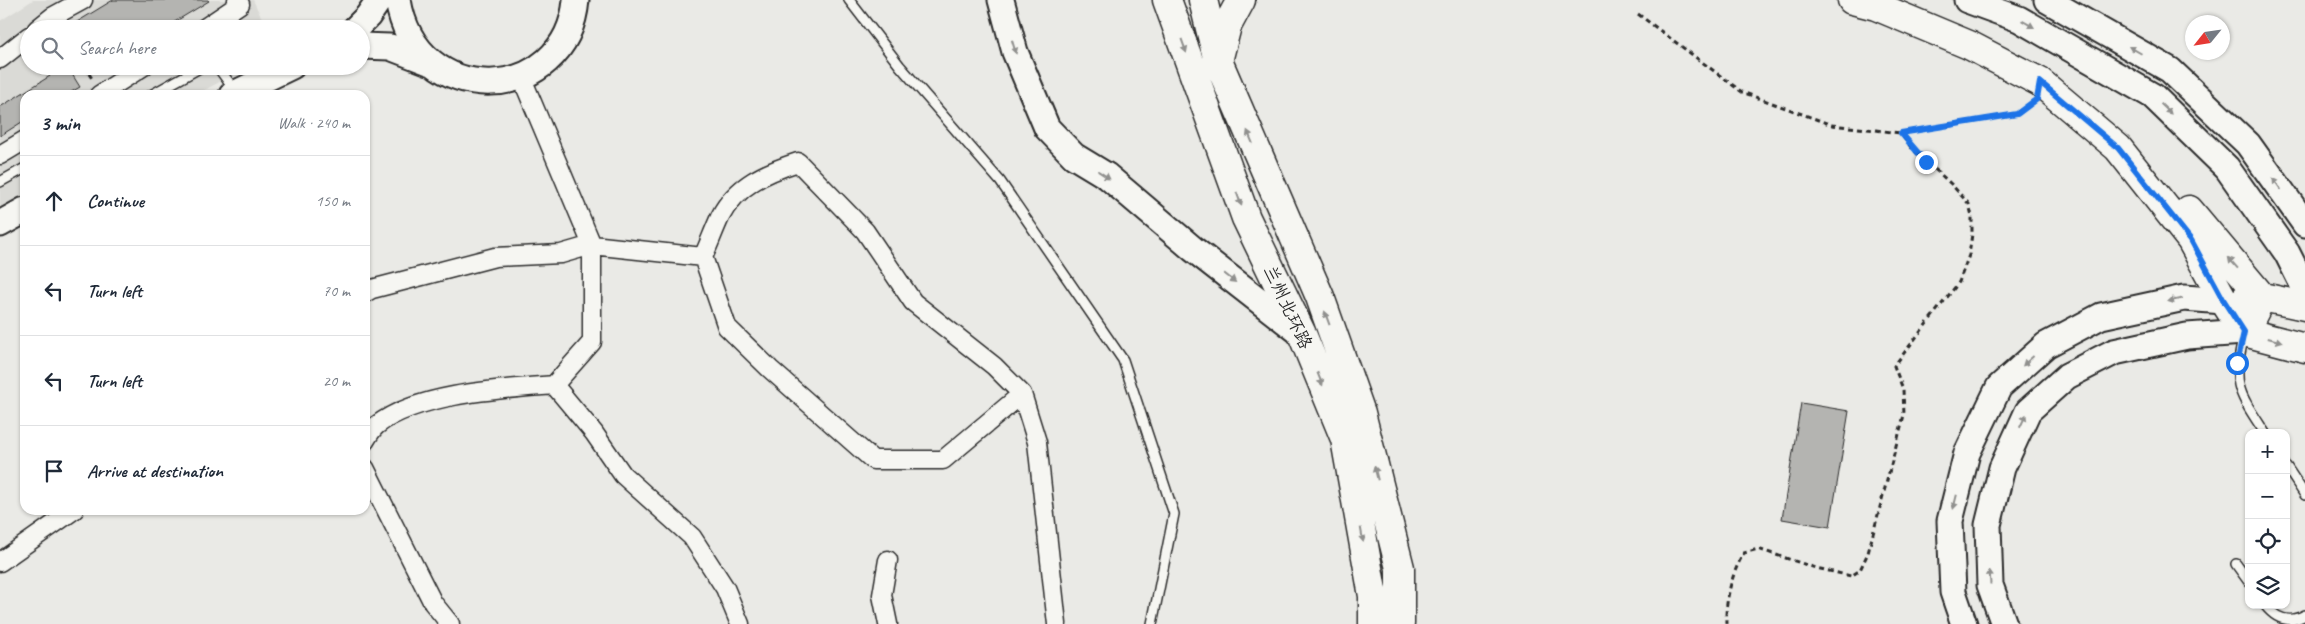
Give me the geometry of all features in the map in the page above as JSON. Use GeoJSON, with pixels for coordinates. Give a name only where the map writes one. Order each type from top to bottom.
{"type":"FeatureCollection","features":[{"type":"Feature","properties":{"kind":"main road"},"geometry":{"type":"LineString","coordinates":[[364,20],[379,0]]}},
{"type":"Feature","properties":{"kind":"main road"},"geometry":{"type":"LineString","coordinates":[[398,0],[401,20],[413,43],[431,63]]}},
{"type":"Feature","properties":{"kind":"main road"},"geometry":{"type":"LineString","coordinates":[[1001,0],[1015,52],[1047,128],[1074,156],[1107,176],[1193,249],[1302,334]]}},
{"type":"Feature","properties":{"kind":"main road","name":"兰州北环路"},"geometry":{"type":"LineString","coordinates":[[1167,0],[1246,218],[1302,334],[1345,439],[1374,596],[1373,624]]}},
{"type":"Feature","properties":{"kind":"main road","name":"兰州北环路"},"geometry":{"type":"LineString","coordinates":[[1203,0],[1218,61],[1320,297],[1361,413],[1400,568],[1400,624]]}},
{"type":"Feature","properties":{"kind":"main road"},"geometry":{"type":"LineString","coordinates":[[1218,61],[1226,26],[1241,0]]}},
{"type":"Feature","properties":{"kind":"main road"},"geometry":{"type":"LineString","coordinates":[[1852,0],[1876,6],[1969,45],[2040,82],[2118,148],[2191,240],[2224,301],[2244,332]]}},
{"type":"Feature","properties":{"kind":"main road"},"geometry":{"type":"LineString","coordinates":[[1906,0],[1976,29],[2050,67],[2130,136],[2204,230],[2262,297]]}},
{"type":"Feature","properties":{"kind":"main road"},"geometry":{"type":"LineString","coordinates":[[1967,0],[2019,19],[2153,96],[2227,168],[2287,253],[2305,289]]}},
{"type":"Feature","properties":{"kind":"main road"},"geometry":{"type":"LineString","coordinates":[[2047,0],[2170,70],[2248,144],[2305,224]]}},
{"type":"Feature","properties":{"kind":"main road"},"geometry":{"type":"LineString","coordinates":[[370,46],[390,47],[431,63],[452,75],[474,82],[498,82],[521,76],[541,65],[557,50],[569,31],[582,3]]}},
{"type":"Feature","properties":{"kind":"main road"},"geometry":{"type":"LineString","coordinates":[[242,90],[273,75]]}},
{"type":"Feature","properties":{"kind":"main road"},"geometry":{"type":"LineString","coordinates":[[0,224],[20,213]]}},
{"type":"Feature","properties":{"kind":"main road"},"geometry":{"type":"LineString","coordinates":[[2244,332],[2262,297]]}},
{"type":"Feature","properties":{"kind":"main road"},"geometry":{"type":"LineString","coordinates":[[1964,624],[1953,592],[1950,521],[1967,453],[1999,387],[2046,345],[2101,316],[2184,298],[2224,301],[2262,297],[2305,306]]}},
{"type":"Feature","properties":{"kind":"main road"},"geometry":{"type":"LineString","coordinates":[[2004,624],[1990,585],[1988,525],[2002,468],[2028,411],[2068,376],[2114,352],[2187,336],[2244,332],[2305,348]]}},
{"type":"Feature","properties":{"kind":"street"},"geometry":{"type":"LineString","coordinates":[[48,20],[84,0]]}},
{"type":"Feature","properties":{"kind":"street"},"geometry":{"type":"LineString","coordinates":[[216,20],[240,4],[237,0]]}},
{"type":"Feature","properties":{"kind":"street"},"geometry":{"type":"LineString","coordinates":[[0,59],[20,43]]}},
{"type":"Feature","properties":{"kind":"street"},"geometry":{"type":"LineString","coordinates":[[108,90],[130,75]]}},
{"type":"Feature","properties":{"kind":"street"},"geometry":{"type":"LineString","coordinates":[[370,434],[376,426],[405,409],[476,391],[554,385],[592,342],[592,245],[521,76]]}},
{"type":"Feature","properties":{"kind":"street"},"geometry":{"type":"LineString","coordinates":[[0,154],[20,143]]}},
{"type":"Feature","properties":{"kind":"street"},"geometry":{"type":"LineString","coordinates":[[1022,394],[944,460],[873,460],[770,369],[727,327],[703,257],[721,215],[741,190],[768,172],[798,162],[865,231],[913,302],[994,366],[1022,394],[1037,442],[1056,624]]}},
{"type":"Feature","properties":{"kind":"street"},"geometry":{"type":"LineString","coordinates":[[370,290],[495,257],[561,254],[592,245],[703,257]]}},
{"type":"Feature","properties":{"kind":"street"},"geometry":{"type":"LineString","coordinates":[[554,385],[594,432],[624,475],[692,537],[725,588],[740,624]]}},
{"type":"Feature","properties":{"kind":"street"},"geometry":{"type":"LineString","coordinates":[[370,478],[433,603],[450,624]]}},
{"type":"Feature","properties":{"kind":"street"},"geometry":{"type":"LineString","coordinates":[[0,562],[67,515]]}},
{"type":"Feature","properties":{"kind":"street"},"geometry":{"type":"LineString","coordinates":[[888,560],[882,595],[888,624]]}},
{"type":"Feature","properties":{"kind":"lane"},"geometry":{"type":"LineString","coordinates":[[849,0],[900,66],[1000,181],[1123,360],[1174,514],[1152,624]]}},
{"type":"Feature","properties":{"kind":"lane"},"geometry":{"type":"LineString","coordinates":[[160,90],[187,75]]}},
{"type":"Feature","properties":{"kind":"lane"},"geometry":{"type":"LineString","coordinates":[[222,75],[232,90]]}},
{"type":"Feature","properties":{"kind":"lane"},"geometry":{"type":"LineString","coordinates":[[0,182],[20,171]]}},
{"type":"Feature","properties":{"kind":"lane"},"geometry":{"type":"LineString","coordinates":[[2244,332],[2237,363],[2237,384],[2244,400],[2262,429]]}},
{"type":"Feature","properties":{"kind":"lane"},"geometry":{"type":"LineString","coordinates":[[2290,472],[2305,495]]}},
{"type":"Feature","properties":{"kind":"lane"},"geometry":{"type":"LineString","coordinates":[[2236,564],[2245,576]]}},
{"type":"Feature","properties":{"kind":"lane"},"geometry":{"type":"LineString","coordinates":[[2269,609],[2272,614],[2284,622],[2299,619],[2305,615]]}},
{"type":"Feature","properties":{"kind":"path"},"geometry":{"type":"LineString","coordinates":[[1638,14],[1742,92],[1832,125],[1901,133],[2017,114],[2037,99],[2040,82]]}},
{"type":"Feature","properties":{"kind":"path"},"geometry":{"type":"LineString","coordinates":[[1726,624],[1726,614],[1737,565],[1744,553],[1758,549],[1816,568],[1851,576],[1860,570],[1868,553],[1904,415],[1903,389],[1894,366],[1959,282],[1970,255],[1972,234],[1972,216],[1968,204],[1951,184],[1911,147],[1901,133]]}},
{"type":"Feature","properties":{"kind":"shaded area"},"geometry":{"type":"Polygon","coordinates":[[[33,0],[253,0],[263,20],[20,20],[20,75],[233,75],[204,90],[20,90],[20,198],[0,210],[0,21],[33,0]]]}},
{"type":"Feature","properties":{"kind":"building"},"geometry":{"type":"Polygon","coordinates":[[[113,0],[209,1],[178,20],[80,20],[113,0]]]}},
{"type":"Feature","properties":{"kind":"building"},"geometry":{"type":"Polygon","coordinates":[[[73,75],[80,87],[75,90],[27,90],[50,76],[73,75]]]}},
{"type":"Feature","properties":{"kind":"building"},"geometry":{"type":"Polygon","coordinates":[[[20,95],[20,123],[0,136],[0,107],[20,95]]]}},
{"type":"Feature","properties":{"kind":"building"},"geometry":{"type":"Polygon","coordinates":[[[1801,403],[1849,411],[1830,527],[1782,519],[1801,403]]]}},
{"type":"Feature","properties":{"kind":"route"},"geometry":{"type":"LineString","coordinates":[[1926,162],[1911,147],[1901,133],[2017,114],[2037,99],[2040,82],[2118,148],[2191,240],[2224,301],[2244,332],[2237,363]]}}]}
